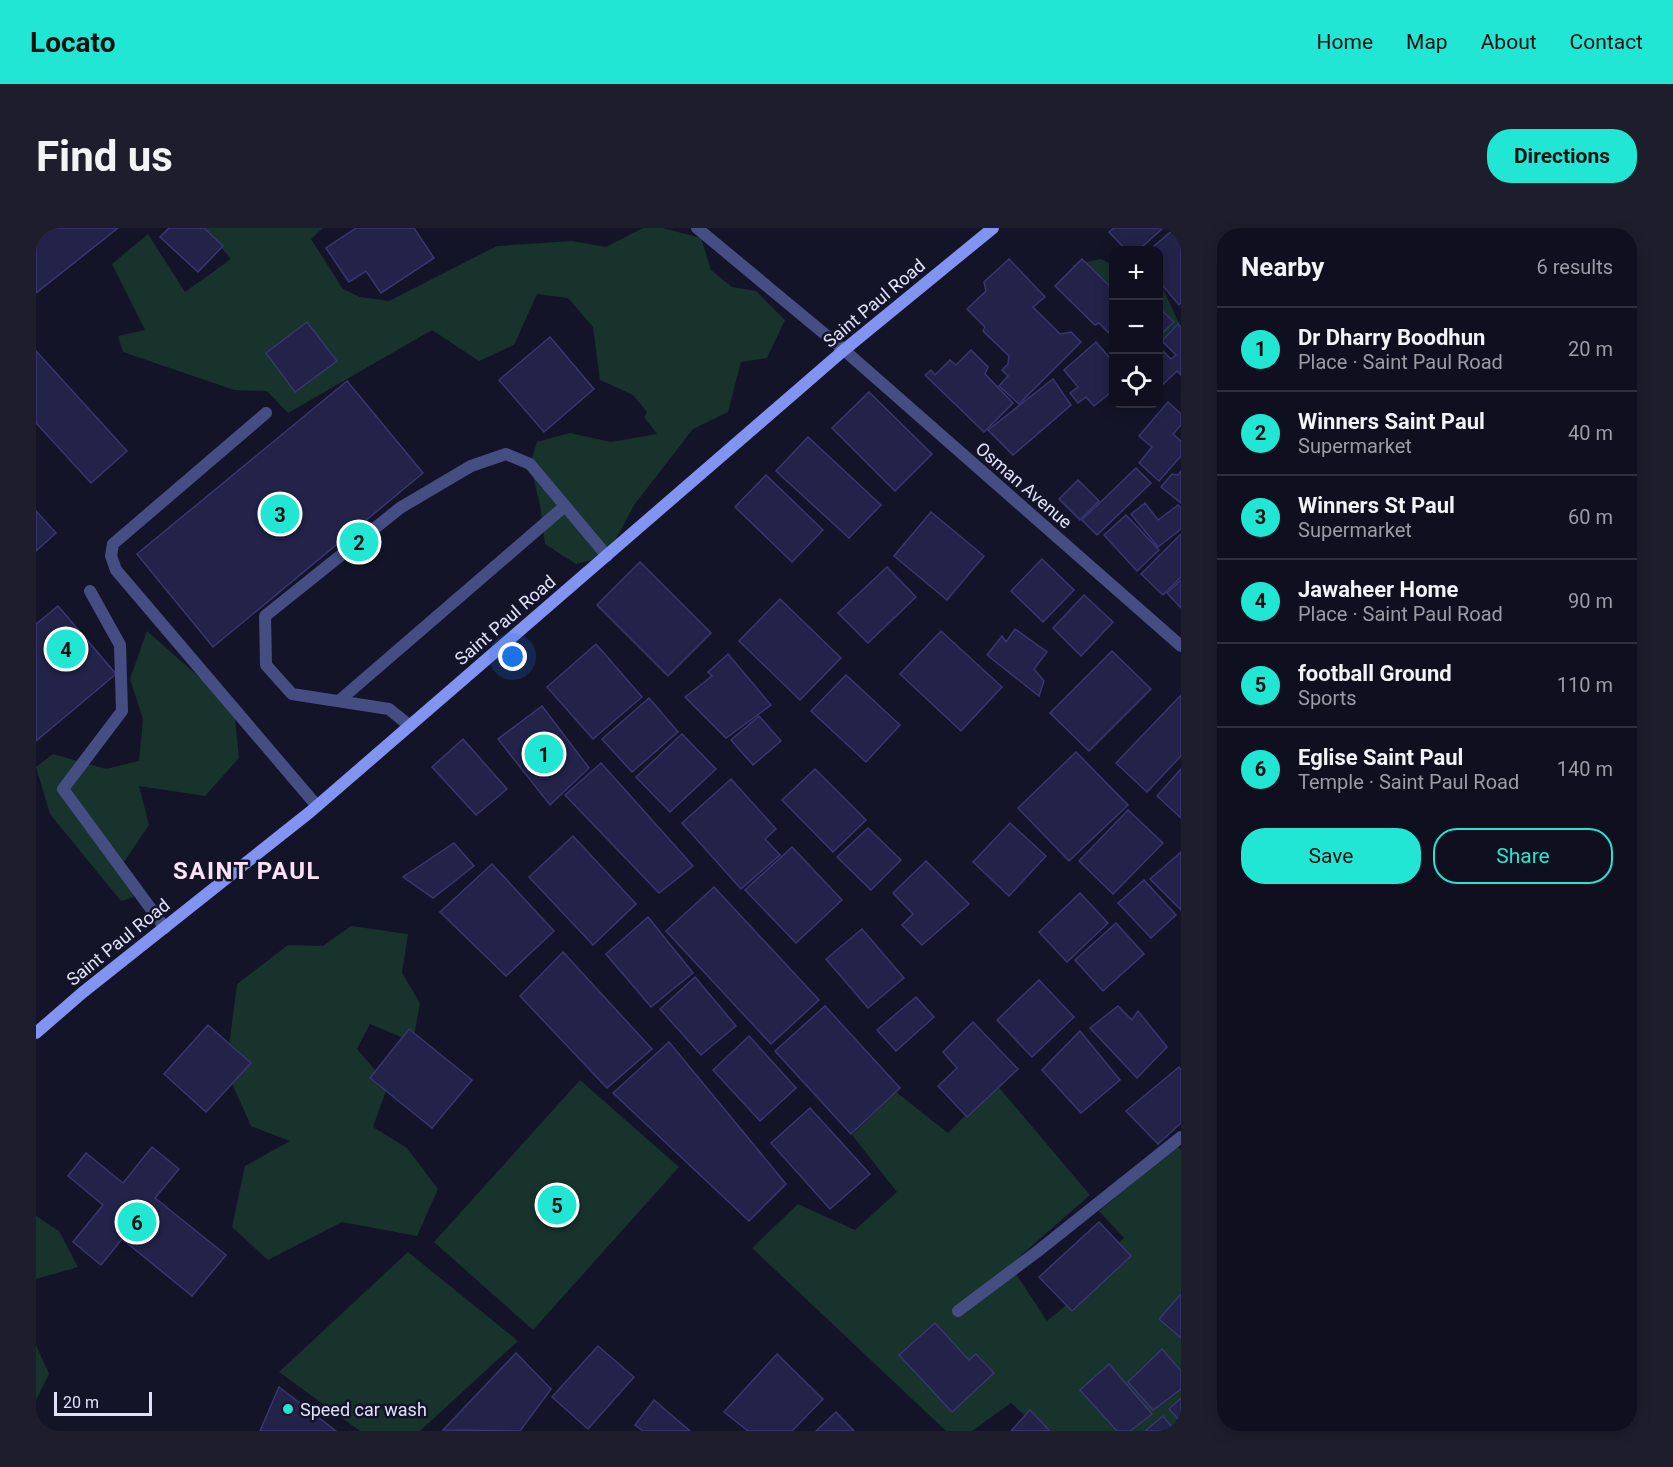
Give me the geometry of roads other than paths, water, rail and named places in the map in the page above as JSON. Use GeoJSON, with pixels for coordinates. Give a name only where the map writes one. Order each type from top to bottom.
{"type":"FeatureCollection","features":[{"type":"Feature","properties":{"kind":"main road","name":"Saint Paul Road"},"geometry":{"type":"LineString","coordinates":[[36,1033],[82,993],[317,806],[844,350],[992,228]]}},
{"type":"Feature","properties":{"kind":"street","name":"Osman Avenue"},"geometry":{"type":"LineString","coordinates":[[697,228],[844,350],[1181,646]]}},
{"type":"Feature","properties":{"kind":"street"},"geometry":{"type":"LineString","coordinates":[[266,413],[113,544],[111,556],[116,570],[317,806]]}},
{"type":"Feature","properties":{"kind":"street"},"geometry":{"type":"LineString","coordinates":[[410,726],[389,710],[292,693],[266,665],[265,616],[400,508],[471,466],[506,454],[530,464],[607,556]]}},
{"type":"Feature","properties":{"kind":"street"},"geometry":{"type":"LineString","coordinates":[[340,700],[565,506]]}},
{"type":"Feature","properties":{"kind":"street"},"geometry":{"type":"LineString","coordinates":[[90,591],[120,645],[122,711],[63,789],[165,927]]}},
{"type":"Feature","properties":{"kind":"street"},"geometry":{"type":"LineString","coordinates":[[958,1311],[1038,1251],[1181,1137]]}},
{"type":"Feature","properties":{"kind":"place","name":"Winners St Paul"},"geometry":{"type":"Point","coordinates":[280,514]}},
{"type":"Feature","properties":{"kind":"place","name":"Winners Saint Paul"},"geometry":{"type":"Point","coordinates":[359,542]}},
{"type":"Feature","properties":{"kind":"place","name":"Jawaheer Home"},"geometry":{"type":"Point","coordinates":[66,649]}},
{"type":"Feature","properties":{"kind":"place","name":"Dr Dharry Boodhun"},"geometry":{"type":"Point","coordinates":[544,754]}},
{"type":"Feature","properties":{"kind":"place","name":"football Ground"},"geometry":{"type":"Point","coordinates":[557,1205]}},
{"type":"Feature","properties":{"kind":"place","name":"Eglise Saint Paul"},"geometry":{"type":"Point","coordinates":[137,1222]}},
{"type":"Feature","properties":{"kind":"place","name":"Speed car wash"},"geometry":{"type":"Point","coordinates":[288,1409]}},
{"type":"Feature","properties":{"kind":"district","name":"SAINT PAUL"},"geometry":{"type":"Point","coordinates":[247,871]}}]}
